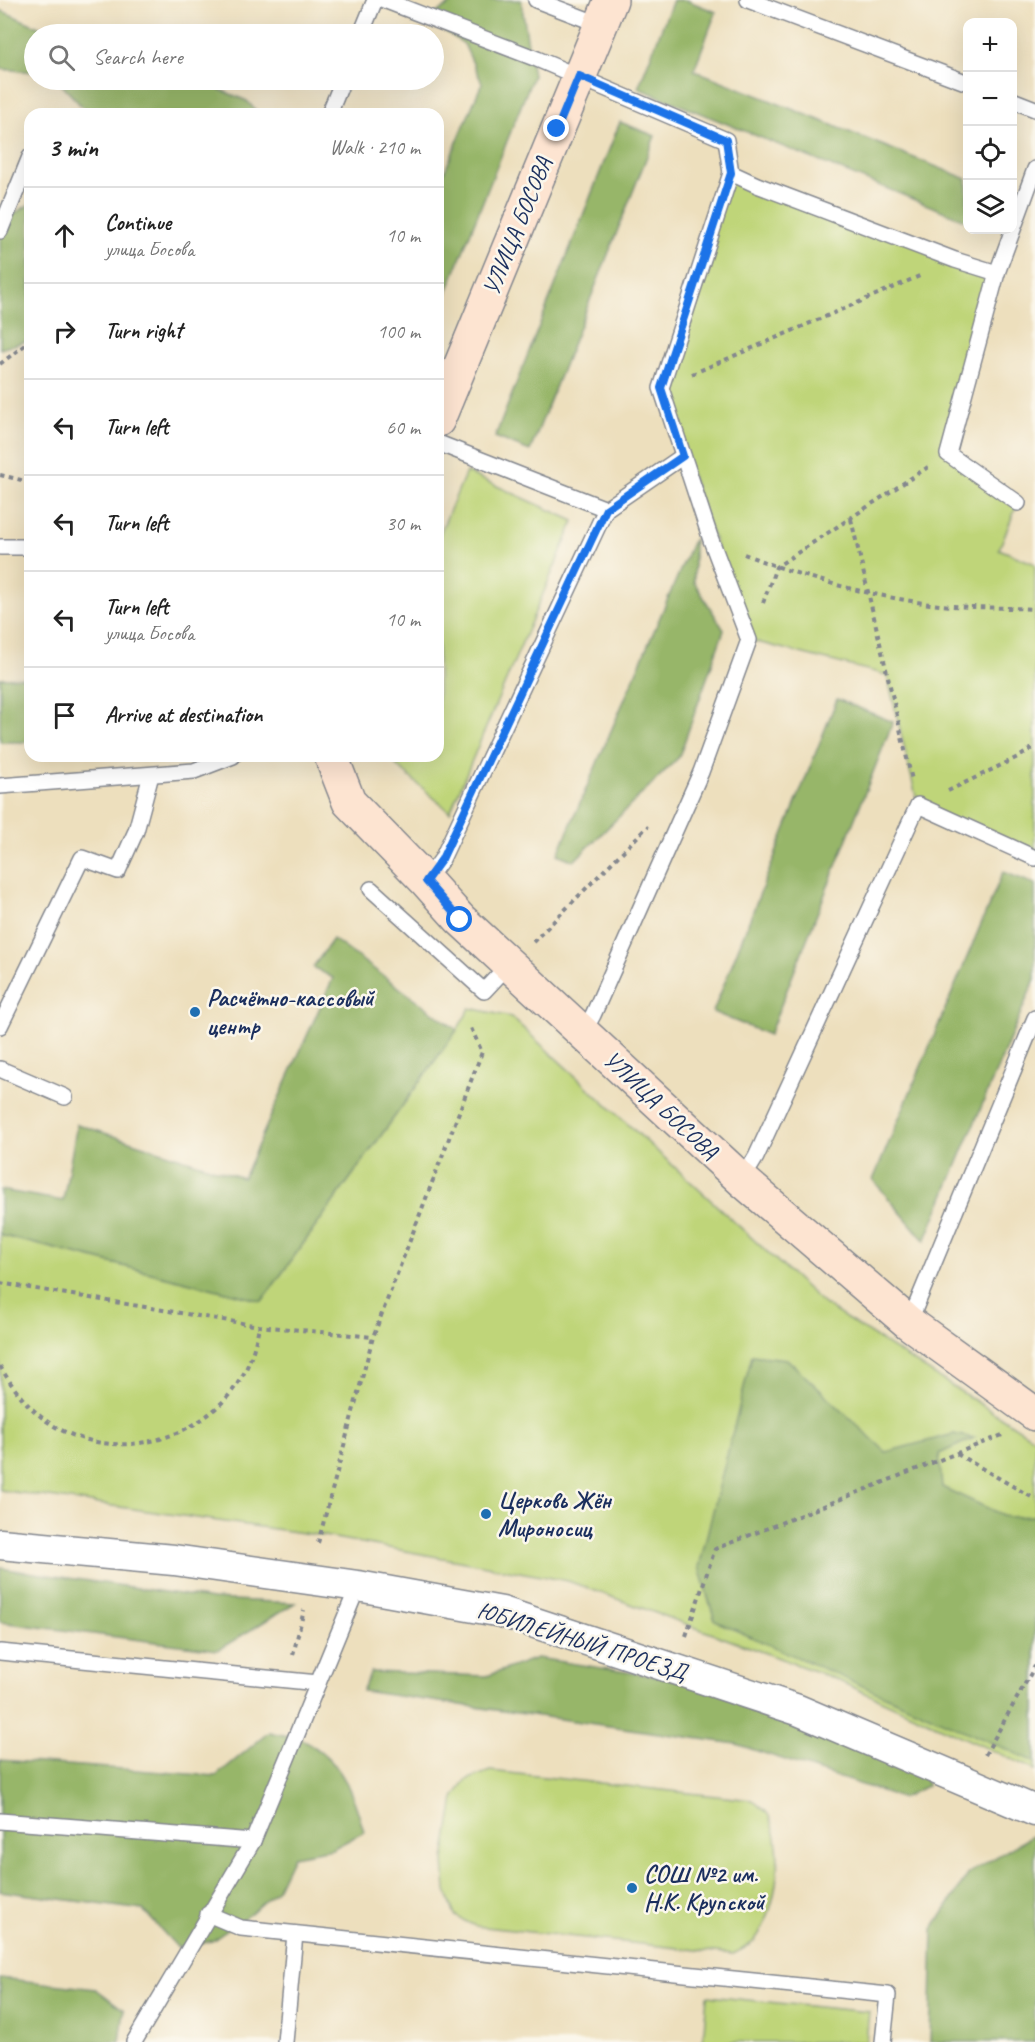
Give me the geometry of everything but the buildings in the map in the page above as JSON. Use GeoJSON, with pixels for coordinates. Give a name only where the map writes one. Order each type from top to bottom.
{"type":"FeatureCollection","features":[{"type":"Feature","properties":{"kind":"street","name":"УЛИЦА БОСОВА"},"geometry":{"type":"LineString","coordinates":[[444,405],[606,12]]}},
{"type":"Feature","properties":{"kind":"street","name":"УЛИЦА БОСОВА"},"geometry":{"type":"LineString","coordinates":[[333,762],[349,802],[426,881],[460,920],[742,1180],[909,1323],[1035,1414]]}},
{"type":"Feature","properties":{"kind":"street","name":"ЮБИЛЕЙНЫЙ ПРОЕЗД"},"geometry":{"type":"LineString","coordinates":[[0,1544],[174,1560],[358,1586],[502,1612],[798,1710],[1035,1811]]}},
{"type":"Feature","properties":{"kind":"lane"},"geometry":{"type":"LineString","coordinates":[[365,24],[375,0]]}},
{"type":"Feature","properties":{"kind":"lane"},"geometry":{"type":"LineString","coordinates":[[384,0],[579,76],[726,140],[731,173],[661,388],[711,540],[749,640],[701,772],[583,1033]]}},
{"type":"Feature","properties":{"kind":"lane"},"geometry":{"type":"LineString","coordinates":[[536,0],[606,12]]}},
{"type":"Feature","properties":{"kind":"lane"},"geometry":{"type":"LineString","coordinates":[[748,0],[963,81]]}},
{"type":"Feature","properties":{"kind":"lane"},"geometry":{"type":"LineString","coordinates":[[331,108],[339,90]]}},
{"type":"Feature","properties":{"kind":"lane"},"geometry":{"type":"LineString","coordinates":[[1017,102],[1035,109]]}},
{"type":"Feature","properties":{"kind":"lane"},"geometry":{"type":"LineString","coordinates":[[1018,503],[948,454],[997,273],[1035,169]]}},
{"type":"Feature","properties":{"kind":"lane"},"geometry":{"type":"LineString","coordinates":[[0,231],[24,172]]}},
{"type":"Feature","properties":{"kind":"lane"},"geometry":{"type":"LineString","coordinates":[[731,173],[955,260],[997,273]]}},
{"type":"Feature","properties":{"kind":"lane"},"geometry":{"type":"LineString","coordinates":[[444,445],[606,509]]}},
{"type":"Feature","properties":{"kind":"lane"},"geometry":{"type":"LineString","coordinates":[[426,881],[442,859],[606,509],[683,456]]}},
{"type":"Feature","properties":{"kind":"lane"},"geometry":{"type":"LineString","coordinates":[[0,547],[24,546]]}},
{"type":"Feature","properties":{"kind":"lane"},"geometry":{"type":"LineString","coordinates":[[0,786],[194,771],[217,762]]}},
{"type":"Feature","properties":{"kind":"lane"},"geometry":{"type":"LineString","coordinates":[[0,1026],[82,858],[118,872],[136,831],[151,775]]}},
{"type":"Feature","properties":{"kind":"lane"},"geometry":{"type":"LineString","coordinates":[[742,1180],[756,1157],[918,805],[1035,858]]}},
{"type":"Feature","properties":{"kind":"lane"},"geometry":{"type":"LineString","coordinates":[[371,889],[484,991],[499,975]]}},
{"type":"Feature","properties":{"kind":"lane"},"geometry":{"type":"LineString","coordinates":[[909,1323],[1035,1018]]}},
{"type":"Feature","properties":{"kind":"lane"},"geometry":{"type":"LineString","coordinates":[[0,1069],[65,1097]]}},
{"type":"Feature","properties":{"kind":"lane"},"geometry":{"type":"LineString","coordinates":[[134,2042],[253,1841],[358,1586]]}},
{"type":"Feature","properties":{"kind":"lane"},"geometry":{"type":"LineString","coordinates":[[0,1652],[318,1683]]}},
{"type":"Feature","properties":{"kind":"lane"},"geometry":{"type":"LineString","coordinates":[[0,1821],[253,1841]]}},
{"type":"Feature","properties":{"kind":"lane"},"geometry":{"type":"LineString","coordinates":[[208,1914],[241,1928],[888,1995],[883,2042]]}},
{"type":"Feature","properties":{"kind":"lane"},"geometry":{"type":"LineString","coordinates":[[285,2042],[295,1934]]}},
{"type":"Feature","properties":{"kind":"path"},"geometry":{"type":"LineString","coordinates":[[661,388],[955,260]]}},
{"type":"Feature","properties":{"kind":"path"},"geometry":{"type":"LineString","coordinates":[[0,364],[24,346]]}},
{"type":"Feature","properties":{"kind":"path"},"geometry":{"type":"LineString","coordinates":[[749,640],[776,567],[948,454]]}},
{"type":"Feature","properties":{"kind":"path"},"geometry":{"type":"LineString","coordinates":[[0,475],[24,481]]}},
{"type":"Feature","properties":{"kind":"path"},"geometry":{"type":"LineString","coordinates":[[851,519],[918,805],[1035,747]]}},
{"type":"Feature","properties":{"kind":"path"},"geometry":{"type":"LineString","coordinates":[[711,540],[776,567],[868,593],[931,604],[1035,609]]}},
{"type":"Feature","properties":{"kind":"path"},"geometry":{"type":"LineString","coordinates":[[530,945],[652,821]]}},
{"type":"Feature","properties":{"kind":"path"},"geometry":{"type":"LineString","coordinates":[[318,1543],[373,1337],[482,1052],[471,1028]]}},
{"type":"Feature","properties":{"kind":"path"},"geometry":{"type":"LineString","coordinates":[[0,1283],[259,1326],[373,1337]]}},
{"type":"Feature","properties":{"kind":"path"},"geometry":{"type":"LineString","coordinates":[[0,1366],[14,1389],[31,1409],[55,1426],[82,1438],[112,1444],[144,1443],[177,1434],[206,1417],[227,1397],[244,1373],[255,1347],[259,1326]]}},
{"type":"Feature","properties":{"kind":"path"},"geometry":{"type":"LineString","coordinates":[[686,1636],[715,1549],[1006,1434]]}},
{"type":"Feature","properties":{"kind":"path"},"geometry":{"type":"LineString","coordinates":[[956,1454],[1035,1499]]}},
{"type":"Feature","properties":{"kind":"path"},"geometry":{"type":"LineString","coordinates":[[287,1680],[305,1604]]}},
{"type":"Feature","properties":{"kind":"path"},"geometry":{"type":"LineString","coordinates":[[985,1756],[1035,1666]]}},
{"type":"Feature","properties":{"kind":"green space"},"geometry":{"type":"Polygon","coordinates":[[[457,0],[521,0],[533,76],[444,299],[444,173],[482,83],[464,44],[444,30],[444,24],[434,24],[427,19],[457,0]]]}},
{"type":"Feature","properties":{"kind":"green space"},"geometry":{"type":"Polygon","coordinates":[[[673,0],[686,0],[716,12],[694,70],[963,177],[963,219],[638,88],[673,0]]]}},
{"type":"Feature","properties":{"kind":"green space"},"geometry":{"type":"Polygon","coordinates":[[[0,10],[32,24],[24,24],[24,71],[0,69],[0,10]]]}},
{"type":"Feature","properties":{"kind":"green space"},"geometry":{"type":"Polygon","coordinates":[[[66,90],[221,90],[247,101],[253,108],[83,108],[66,90]]]}},
{"type":"Feature","properties":{"kind":"green space"},"geometry":{"type":"Polygon","coordinates":[[[620,122],[655,136],[530,451],[495,437],[620,122]]]}},
{"type":"Feature","properties":{"kind":"green space"},"geometry":{"type":"Polygon","coordinates":[[[731,173],[997,273],[948,454],[1018,503],[999,549],[1035,564],[1035,858],[918,805],[887,675],[749,640],[661,388],[731,173]]]}},
{"type":"Feature","properties":{"kind":"green space"},"geometry":{"type":"Polygon","coordinates":[[[24,208],[24,342],[0,349],[0,231],[5,219],[24,208]]]}},
{"type":"Feature","properties":{"kind":"green space"},"geometry":{"type":"Polygon","coordinates":[[[466,472],[574,521],[450,812],[396,765],[396,762],[444,762],[444,524],[466,472]]]}},
{"type":"Feature","properties":{"kind":"green space"},"geometry":{"type":"Polygon","coordinates":[[[694,538],[694,582],[724,630],[679,757],[574,861],[558,854],[694,538]]]}},
{"type":"Feature","properties":{"kind":"green space"},"geometry":{"type":"Polygon","coordinates":[[[24,677],[24,742],[0,742],[0,678],[24,677]]]}},
{"type":"Feature","properties":{"kind":"green space"},"geometry":{"type":"Polygon","coordinates":[[[837,699],[893,722],[769,1035],[713,1012],[837,699]]]}},
{"type":"Feature","properties":{"kind":"green space"},"geometry":{"type":"Polygon","coordinates":[[[1003,872],[1035,884],[1035,979],[925,1241],[873,1180],[1003,872]]]}},
{"type":"Feature","properties":{"kind":"green space"},"geometry":{"type":"Polygon","coordinates":[[[333,939],[457,1030],[262,1301],[0,1235],[0,1190],[63,1201],[77,1124],[243,1178],[333,978],[313,967],[333,939]]]}},
{"type":"Feature","properties":{"kind":"green space"},"geometry":{"type":"Polygon","coordinates":[[[470,1008],[511,1017],[825,1305],[1035,1439],[1035,1770],[828,1676],[568,1581],[324,1536],[0,1490],[0,1235],[262,1301],[457,1030],[470,1008]]]}},
{"type":"Feature","properties":{"kind":"green space"},"geometry":{"type":"Polygon","coordinates":[[[752,1355],[787,1359],[886,1452],[954,1434],[974,1438],[939,1454],[942,1487],[1007,1517],[1035,1516],[1035,1762],[715,1621],[699,1567],[752,1355]]]}},
{"type":"Feature","properties":{"kind":"green space"},"geometry":{"type":"Polygon","coordinates":[[[0,1568],[213,1599],[295,1603],[218,1650],[0,1622],[0,1568]]]}},
{"type":"Feature","properties":{"kind":"green space"},"geometry":{"type":"Polygon","coordinates":[[[537,1658],[704,1684],[923,1767],[927,1786],[902,1798],[736,1744],[362,1691],[371,1672],[487,1676],[537,1658]]]}},
{"type":"Feature","properties":{"kind":"green space"},"geometry":{"type":"Polygon","coordinates":[[[269,1732],[305,1741],[329,1759],[351,1792],[364,1832],[332,1849],[293,1856],[277,1889],[251,1913],[212,1941],[177,1947],[143,1910],[0,1891],[0,1760],[216,1776],[269,1732]]]}},
{"type":"Feature","properties":{"kind":"green space"},"geometry":{"type":"Polygon","coordinates":[[[490,1771],[752,1800],[769,1816],[777,1845],[778,1863],[773,1899],[761,1930],[751,1944],[733,1954],[475,1926],[455,1916],[446,1891],[444,1860],[454,1798],[466,1780],[490,1771]]]}},
{"type":"Feature","properties":{"kind":"green space"},"geometry":{"type":"Polygon","coordinates":[[[1035,1834],[1035,2042],[930,2042],[933,1929],[969,1873],[1035,1834]]]}},
{"type":"Feature","properties":{"kind":"green space"},"geometry":{"type":"Polygon","coordinates":[[[0,1978],[96,1989],[124,2010],[120,2042],[0,2042],[0,1978]]]}},
{"type":"Feature","properties":{"kind":"green space"},"geometry":{"type":"Polygon","coordinates":[[[707,1996],[869,2012],[866,2042],[703,2042],[707,1996]]]}},
{"type":"Feature","properties":{"kind":"place","name":"Расчётно-кассовый центр"},"geometry":{"type":"Point","coordinates":[195,1012]}},
{"type":"Feature","properties":{"kind":"place","name":"Церковь Жён Мироносиц"},"geometry":{"type":"Point","coordinates":[486,1514]}},
{"type":"Feature","properties":{"kind":"place","name":"СОШ №2 им. Н.К. Крупской"},"geometry":{"type":"Point","coordinates":[632,1888]}},
{"type":"Feature","properties":{"kind":"route"},"geometry":{"type":"LineString","coordinates":[[460,920],[426,881],[442,859],[606,509],[683,456],[661,388],[731,173],[726,140],[579,76],[557,129]]}}]}
